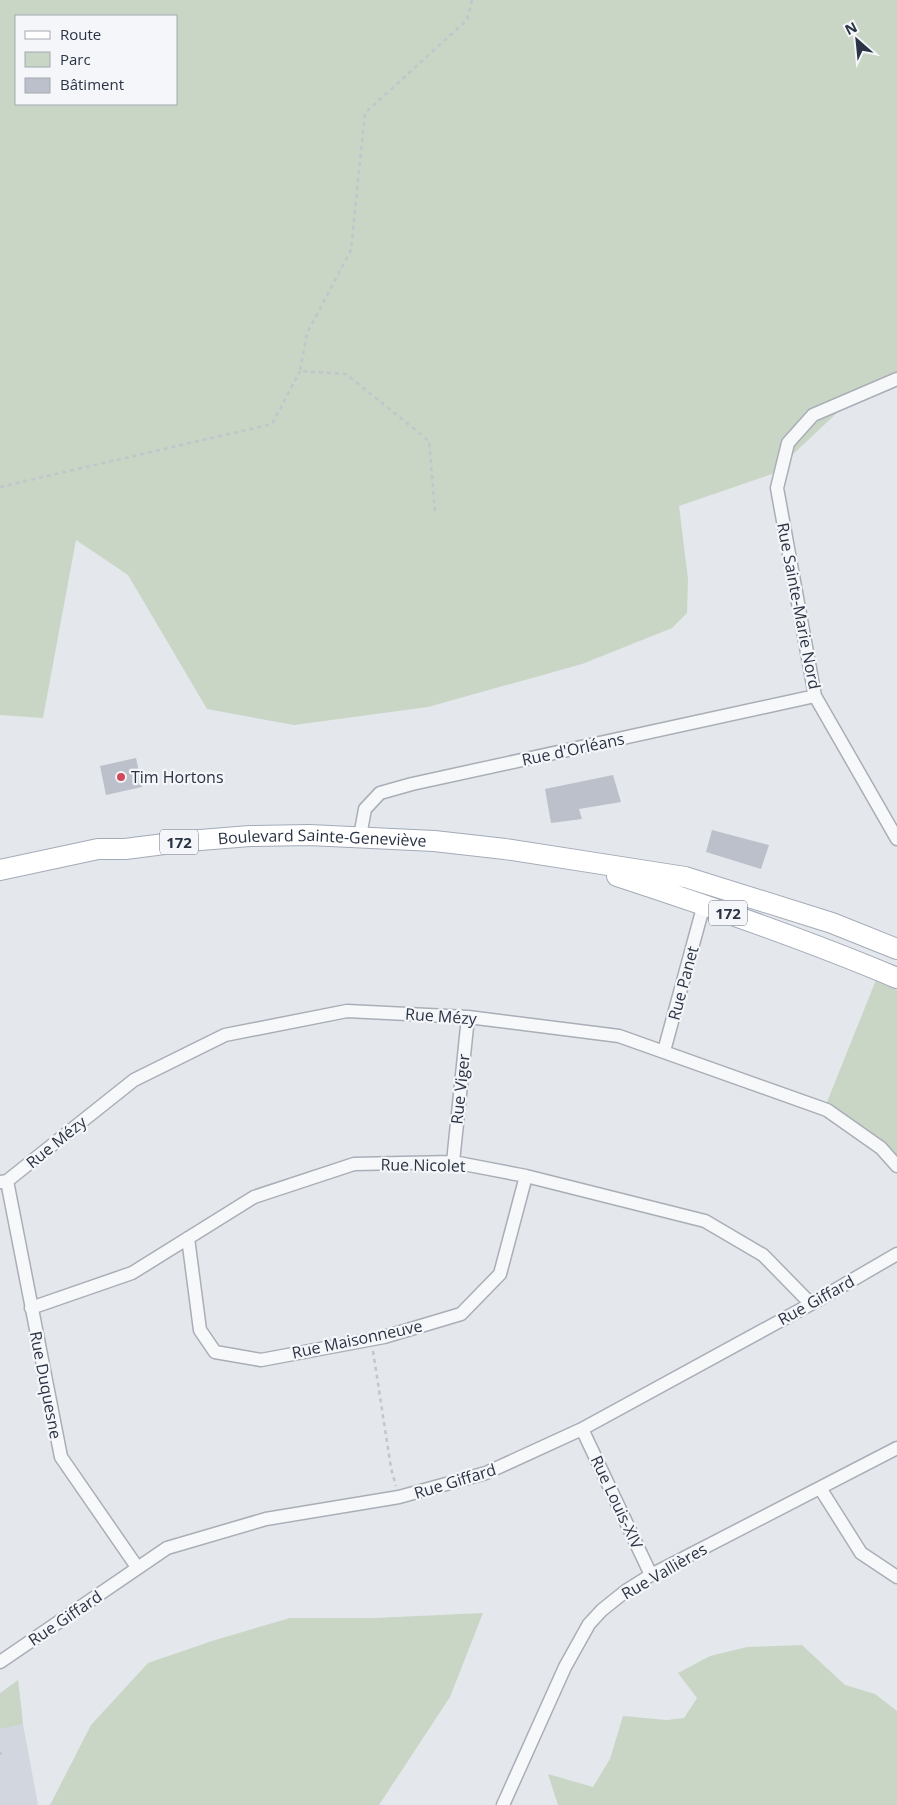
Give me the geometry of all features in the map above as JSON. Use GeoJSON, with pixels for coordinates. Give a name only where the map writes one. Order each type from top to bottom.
{"type":"FeatureCollection","features":[{"type":"Feature","properties":{"kind":"main road","name":"Boulevard Sainte-Geneviève"},"geometry":{"type":"LineString","coordinates":[[0,870],[98,849],[260,836],[360,836],[434,841],[505,848],[685,877],[832,923],[897,949]]}},
{"type":"Feature","properties":{"kind":"main road","name":"Boulevard Sainte-Geneviève"},"geometry":{"type":"LineString","coordinates":[[556,856],[708,906],[836,952],[897,978]]}},
{"type":"Feature","properties":{"kind":"street","name":"Rue Sainte-Marie Nord"},"geometry":{"type":"LineString","coordinates":[[897,379],[813,416],[788,443],[777,488],[815,696],[897,839]]}},
{"type":"Feature","properties":{"kind":"street","name":"Rue d'Orléans"},"geometry":{"type":"LineString","coordinates":[[360,836],[365,809],[380,793],[412,784],[815,696]]}},
{"type":"Feature","properties":{"kind":"street","name":"Rue Panet"},"geometry":{"type":"LineString","coordinates":[[664,1051],[701,915]]}},
{"type":"Feature","properties":{"kind":"street","name":"Rue Mézy"},"geometry":{"type":"LineString","coordinates":[[4,1182],[134,1080],[225,1035],[347,1011],[468,1017],[619,1036],[828,1110],[881,1148],[897,1166]]}},
{"type":"Feature","properties":{"kind":"street","name":"Rue Viger"},"geometry":{"type":"LineString","coordinates":[[453,1162],[468,1017]]}},
{"type":"Feature","properties":{"kind":"street","name":"Rue Nicolet"},"geometry":{"type":"LineString","coordinates":[[31,1308],[132,1273],[254,1197],[354,1164],[453,1162],[526,1176],[705,1221],[763,1255],[811,1304]]}},
{"type":"Feature","properties":{"kind":"street","name":"Rue Maisonneuve"},"geometry":{"type":"LineString","coordinates":[[188,1238],[200,1330],[215,1352],[261,1360],[384,1337],[461,1314],[500,1274],[526,1176]]}},
{"type":"Feature","properties":{"kind":"street","name":"Rue Duquesne"},"geometry":{"type":"LineString","coordinates":[[4,1182],[61,1457],[138,1568]]}},
{"type":"Feature","properties":{"kind":"street","name":"Rue Giffard"},"geometry":{"type":"LineString","coordinates":[[0,1662],[168,1548],[266,1519],[399,1497],[486,1473],[582,1429],[811,1304],[897,1254]]}},
{"type":"Feature","properties":{"kind":"street","name":"Rue Louis-XIV"},"geometry":{"type":"LineString","coordinates":[[582,1429],[651,1575]]}},
{"type":"Feature","properties":{"kind":"street","name":"Rue Vallières"},"geometry":{"type":"LineString","coordinates":[[503,1805],[565,1667],[589,1624],[602,1610],[627,1590],[651,1575],[897,1448]]}},
{"type":"Feature","properties":{"kind":"street"},"geometry":{"type":"LineString","coordinates":[[820,1488],[861,1553],[897,1577]]}},
{"type":"Feature","properties":{"kind":"path"},"geometry":{"type":"LineString","coordinates":[[0,487],[272,424],[300,371],[307,334],[351,250],[365,113],[467,20],[472,0]]}},
{"type":"Feature","properties":{"kind":"path"},"geometry":{"type":"LineString","coordinates":[[300,371],[346,374],[429,441],[435,511]]}},
{"type":"Feature","properties":{"kind":"path"},"geometry":{"type":"LineString","coordinates":[[371,1339],[391,1468],[399,1497]]}},
{"type":"Feature","properties":{"kind":"shaded area"},"geometry":{"type":"Polygon","coordinates":[[[18,1680],[23,1724],[38,1805],[0,1805],[0,1693],[18,1680]]]}},
{"type":"Feature","properties":{"kind":"green space"},"geometry":{"type":"Polygon","coordinates":[[[0,0],[897,0],[897,384],[840,410],[772,474],[679,506],[688,579],[687,613],[672,628],[582,664],[428,707],[294,725],[207,709],[128,575],[76,540],[43,718],[0,715],[0,0]]]}},
{"type":"Feature","properties":{"kind":"green space"},"geometry":{"type":"Polygon","coordinates":[[[876,980],[897,990],[897,1169],[880,1147],[848,1117],[825,1107],[876,980]]]}},
{"type":"Feature","properties":{"kind":"green space"},"geometry":{"type":"Polygon","coordinates":[[[483,1613],[450,1697],[379,1805],[50,1805],[91,1725],[148,1663],[212,1641],[290,1618],[375,1618],[483,1613]]]}},
{"type":"Feature","properties":{"kind":"green space"},"geometry":{"type":"Polygon","coordinates":[[[802,1645],[845,1685],[875,1694],[897,1711],[897,1805],[558,1805],[548,1774],[593,1787],[610,1759],[623,1716],[667,1720],[684,1718],[697,1698],[678,1673],[710,1656],[747,1647],[802,1645]]]}},
{"type":"Feature","properties":{"kind":"green space"},"geometry":{"type":"Polygon","coordinates":[[[18,1680],[23,1724],[0,1729],[0,1694],[18,1680]]]}},
{"type":"Feature","properties":{"kind":"building","name":"Tim Hortons"},"geometry":{"type":"Polygon","coordinates":[[[136,758],[142,787],[106,795],[100,766],[136,758]]]}},
{"type":"Feature","properties":{"kind":"building"},"geometry":{"type":"Polygon","coordinates":[[[613,775],[621,802],[579,809],[582,819],[551,823],[545,789],[613,775]]]}},
{"type":"Feature","properties":{"kind":"building"},"geometry":{"type":"Polygon","coordinates":[[[712,830],[769,845],[761,869],[706,852],[712,830]]]}},
{"type":"Feature","properties":{"kind":"place","name":"Tim Hortons"},"geometry":{"type":"Point","coordinates":[121,777]}}]}
